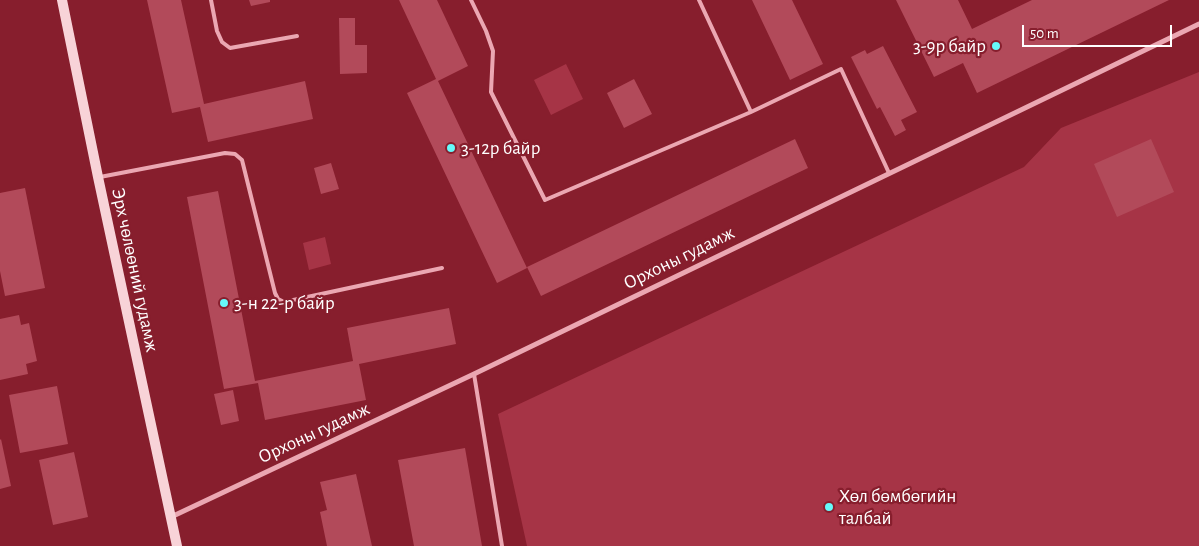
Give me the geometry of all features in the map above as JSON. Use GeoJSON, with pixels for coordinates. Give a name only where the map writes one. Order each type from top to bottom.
{"type":"FeatureCollection","features":[{"type":"Feature","properties":{"kind":"main road","name":"Эрх чөлөөний гудамж"},"geometry":{"type":"LineString","coordinates":[[62,0],[177,546]]}},
{"type":"Feature","properties":{"kind":"street","name":"Орхоны гудамж"},"geometry":{"type":"LineString","coordinates":[[171,517],[474,374],[1199,24]]}},
{"type":"Feature","properties":{"kind":"lane"},"geometry":{"type":"LineString","coordinates":[[211,0],[217,32],[222,42],[230,48],[297,36]]}},
{"type":"Feature","properties":{"kind":"lane"},"geometry":{"type":"LineString","coordinates":[[471,0],[486,31],[492,51],[491,92],[545,200],[751,112],[841,69],[890,173]]}},
{"type":"Feature","properties":{"kind":"lane"},"geometry":{"type":"LineString","coordinates":[[699,0],[751,112]]}},
{"type":"Feature","properties":{"kind":"lane"},"geometry":{"type":"LineString","coordinates":[[98,177],[225,153],[235,154],[242,160],[275,293],[278,299],[284,302],[442,268]]}},
{"type":"Feature","properties":{"kind":"lane"},"geometry":{"type":"LineString","coordinates":[[474,374],[502,546]]}},
{"type":"Feature","properties":{"kind":"shaded area"},"geometry":{"type":"Polygon","coordinates":[[[566,64],[583,99],[551,115],[534,80],[566,64]]]}},
{"type":"Feature","properties":{"kind":"shaded area"},"geometry":{"type":"Polygon","coordinates":[[[1199,72],[1199,546],[527,546],[498,414],[1024,167],[1061,128],[1199,72]]]}},
{"type":"Feature","properties":{"kind":"shaded area"},"geometry":{"type":"Polygon","coordinates":[[[325,237],[331,264],[309,270],[303,243],[325,237]]]}},
{"type":"Feature","properties":{"kind":"building"},"geometry":{"type":"Polygon","coordinates":[[[147,0],[181,0],[204,104],[305,81],[313,119],[208,142],[200,107],[172,113],[147,0]]]}},
{"type":"Feature","properties":{"kind":"building"},"geometry":{"type":"Polygon","coordinates":[[[249,0],[270,0],[270,2],[251,6],[249,0]]]}},
{"type":"Feature","properties":{"kind":"building"},"geometry":{"type":"Polygon","coordinates":[[[399,0],[437,0],[468,66],[438,81],[527,268],[497,283],[407,93],[436,79],[399,0]]]}},
{"type":"Feature","properties":{"kind":"building"},"geometry":{"type":"Polygon","coordinates":[[[752,0],[792,0],[823,64],[790,80],[752,0]]]}},
{"type":"Feature","properties":{"kind":"building","name":"3-9р байр"},"geometry":{"type":"Polygon","coordinates":[[[896,0],[958,0],[972,29],[1032,0],[1169,0],[977,93],[963,63],[934,77],[896,0]]]}},
{"type":"Feature","properties":{"kind":"building"},"geometry":{"type":"Polygon","coordinates":[[[339,18],[355,18],[355,45],[367,45],[367,73],[340,74],[339,18]]]}},
{"type":"Feature","properties":{"kind":"building"},"geometry":{"type":"Polygon","coordinates":[[[883,46],[917,112],[901,120],[906,130],[895,136],[880,107],[877,109],[851,57],[865,50],[867,54],[883,46]]]}},
{"type":"Feature","properties":{"kind":"building"},"geometry":{"type":"Polygon","coordinates":[[[634,79],[652,114],[624,128],[607,93],[634,79]]]}},
{"type":"Feature","properties":{"kind":"building"},"geometry":{"type":"Polygon","coordinates":[[[795,139],[808,168],[541,296],[527,267],[795,139]]]}},
{"type":"Feature","properties":{"kind":"building"},"geometry":{"type":"Polygon","coordinates":[[[1151,139],[1174,192],[1117,217],[1094,164],[1151,139]]]}},
{"type":"Feature","properties":{"kind":"building"},"geometry":{"type":"Polygon","coordinates":[[[331,163],[339,189],[321,194],[314,168],[331,163]]]}},
{"type":"Feature","properties":{"kind":"building"},"geometry":{"type":"Polygon","coordinates":[[[25,188],[45,288],[5,296],[0,271],[0,193],[25,188]]]}},
{"type":"Feature","properties":{"kind":"building","name":"3-н 22-р байр"},"geometry":{"type":"Polygon","coordinates":[[[218,191],[255,381],[353,361],[347,328],[449,308],[456,344],[359,364],[366,400],[265,420],[258,383],[224,389],[187,197],[218,191]]]}},
{"type":"Feature","properties":{"kind":"building"},"geometry":{"type":"Polygon","coordinates":[[[19,315],[21,325],[29,323],[37,361],[26,364],[28,374],[0,380],[0,319],[19,315]]]}},
{"type":"Feature","properties":{"kind":"building"},"geometry":{"type":"Polygon","coordinates":[[[57,386],[68,444],[20,453],[9,395],[57,386]]]}},
{"type":"Feature","properties":{"kind":"building"},"geometry":{"type":"Polygon","coordinates":[[[233,390],[239,421],[221,425],[214,394],[233,390]]]}},
{"type":"Feature","properties":{"kind":"building"},"geometry":{"type":"Polygon","coordinates":[[[0,440],[11,486],[0,489],[0,440]]]}},
{"type":"Feature","properties":{"kind":"building"},"geometry":{"type":"Polygon","coordinates":[[[465,448],[482,546],[414,546],[398,460],[465,448]]]}},
{"type":"Feature","properties":{"kind":"building"},"geometry":{"type":"Polygon","coordinates":[[[74,452],[88,517],[53,525],[39,460],[74,452]]]}},
{"type":"Feature","properties":{"kind":"building"},"geometry":{"type":"Polygon","coordinates":[[[356,474],[372,546],[327,546],[320,512],[327,510],[320,482],[356,474]]]}},
{"type":"Feature","properties":{"kind":"place","name":"3-9р байр"},"geometry":{"type":"Point","coordinates":[996,46]}},
{"type":"Feature","properties":{"kind":"place","name":"3-12р байр"},"geometry":{"type":"Point","coordinates":[451,148]}},
{"type":"Feature","properties":{"kind":"place","name":"3-н 22-р байр"},"geometry":{"type":"Point","coordinates":[224,303]}},
{"type":"Feature","properties":{"kind":"place","name":"Хөл бөмбөгийн талбай"},"geometry":{"type":"Point","coordinates":[829,507]}}]}
